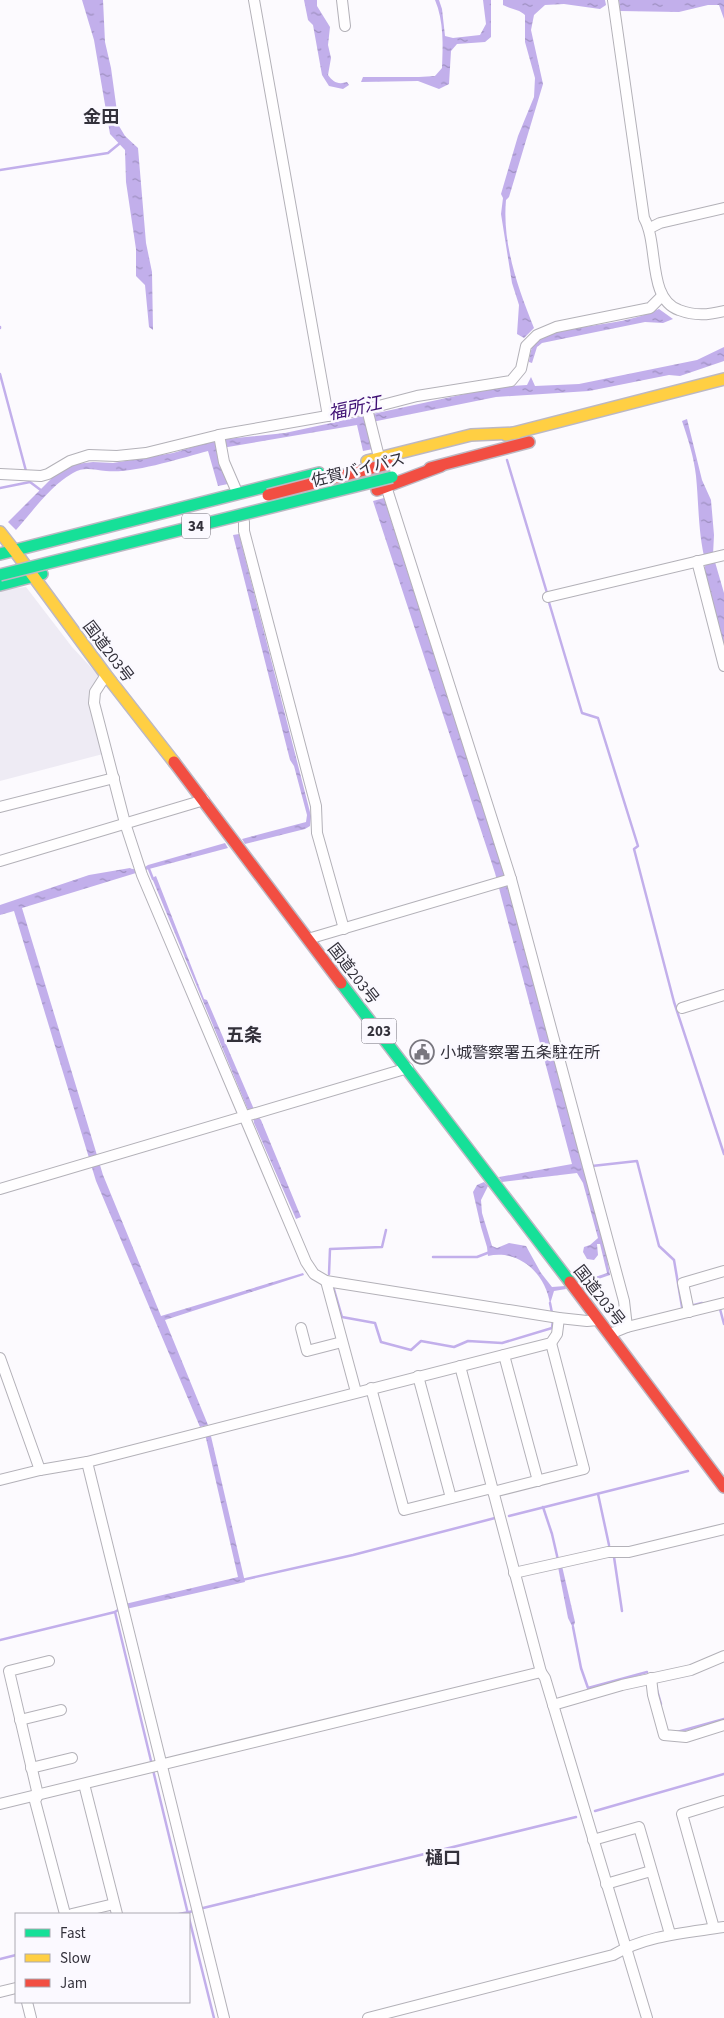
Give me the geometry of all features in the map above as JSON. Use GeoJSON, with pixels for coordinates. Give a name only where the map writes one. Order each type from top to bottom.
{"type":"FeatureCollection","features":[{"type":"Feature","properties":{"kind":"main road","name":"佐賀バイパス"},"geometry":{"type":"LineString","coordinates":[[0,562],[384,461],[517,433],[724,379]]}},
{"type":"Feature","properties":{"kind":"main road","name":"佐賀バイパス"},"geometry":{"type":"LineString","coordinates":[[0,575],[389,482],[537,440]]}},
{"type":"Feature","properties":{"kind":"main road"},"geometry":{"type":"LineString","coordinates":[[0,554],[237,492],[384,461]]}},
{"type":"Feature","properties":{"kind":"main road"},"geometry":{"type":"LineString","coordinates":[[0,585],[244,522],[389,482]]}},
{"type":"Feature","properties":{"kind":"main road","name":"国道203号"},"geometry":{"type":"LineString","coordinates":[[0,532],[106,675],[204,800],[408,1068],[724,1487]]}},
{"type":"Feature","properties":{"kind":"street"},"geometry":{"type":"LineString","coordinates":[[254,0],[328,416]]}},
{"type":"Feature","properties":{"kind":"street"},"geometry":{"type":"LineString","coordinates":[[342,0],[345,26]]}},
{"type":"Feature","properties":{"kind":"street"},"geometry":{"type":"LineString","coordinates":[[612,0],[644,218],[650,228],[657,280],[662,296],[673,308],[693,315],[724,311]]}},
{"type":"Feature","properties":{"kind":"street"},"geometry":{"type":"LineString","coordinates":[[650,228],[724,208]]}},
{"type":"Feature","properties":{"kind":"street"},"geometry":{"type":"LineString","coordinates":[[0,474],[41,476],[78,457],[146,453],[219,434],[367,409],[417,396],[511,381],[521,369],[526,346],[537,335],[556,327],[650,308],[662,296]]}},
{"type":"Feature","properties":{"kind":"street"},"geometry":{"type":"LineString","coordinates":[[367,409],[511,879],[624,1301],[627,1327]]}},
{"type":"Feature","properties":{"kind":"street"},"geometry":{"type":"LineString","coordinates":[[219,434],[224,462],[237,492]]}},
{"type":"Feature","properties":{"kind":"street"},"geometry":{"type":"LineString","coordinates":[[244,522],[247,540],[316,806],[317,833],[344,930]]}},
{"type":"Feature","properties":{"kind":"street"},"geometry":{"type":"LineString","coordinates":[[548,597],[721,555]]}},
{"type":"Feature","properties":{"kind":"street"},"geometry":{"type":"LineString","coordinates":[[700,560],[724,666]]}},
{"type":"Feature","properties":{"kind":"street"},"geometry":{"type":"LineString","coordinates":[[106,675],[95,692],[94,703],[125,823],[141,871],[306,1262],[314,1274],[326,1281],[559,1318],[587,1321],[598,1320]]}},
{"type":"Feature","properties":{"kind":"street"},"geometry":{"type":"LineString","coordinates":[[0,807],[114,778]]}},
{"type":"Feature","properties":{"kind":"street"},"geometry":{"type":"LineString","coordinates":[[0,861],[204,800]]}},
{"type":"Feature","properties":{"kind":"street"},"geometry":{"type":"LineString","coordinates":[[308,939],[344,930],[492,883],[511,879]]}},
{"type":"Feature","properties":{"kind":"street"},"geometry":{"type":"LineString","coordinates":[[682,1008],[724,995]]}},
{"type":"Feature","properties":{"kind":"street"},"geometry":{"type":"LineString","coordinates":[[0,1189],[408,1068]]}},
{"type":"Feature","properties":{"kind":"street"},"geometry":{"type":"LineString","coordinates":[[688,1307],[683,1283],[724,1271]]}},
{"type":"Feature","properties":{"kind":"street"},"geometry":{"type":"LineString","coordinates":[[326,1281],[356,1392]]}},
{"type":"Feature","properties":{"kind":"street"},"geometry":{"type":"LineString","coordinates":[[610,1334],[688,1307],[724,1303]]}},
{"type":"Feature","properties":{"kind":"street"},"geometry":{"type":"LineString","coordinates":[[0,1480],[40,1470],[87,1462],[551,1343],[557,1334],[559,1318]]}},
{"type":"Feature","properties":{"kind":"street"},"geometry":{"type":"LineString","coordinates":[[301,1328],[307,1351],[342,1342]]}},
{"type":"Feature","properties":{"kind":"street"},"geometry":{"type":"LineString","coordinates":[[371,1388],[404,1510],[584,1469],[551,1343]]}},
{"type":"Feature","properties":{"kind":"street"},"geometry":{"type":"LineString","coordinates":[[504,1355],[538,1480]]}},
{"type":"Feature","properties":{"kind":"street"},"geometry":{"type":"LineString","coordinates":[[0,1358],[40,1470]]}},
{"type":"Feature","properties":{"kind":"street"},"geometry":{"type":"LineString","coordinates":[[460,1366],[541,1672],[647,2018]]}},
{"type":"Feature","properties":{"kind":"street"},"geometry":{"type":"LineString","coordinates":[[418,1376],[452,1498]]}},
{"type":"Feature","properties":{"kind":"street"},"geometry":{"type":"LineString","coordinates":[[87,1462],[224,2018]]}},
{"type":"Feature","properties":{"kind":"street"},"geometry":{"type":"LineString","coordinates":[[514,1573],[608,1552],[629,1552],[724,1529]]}},
{"type":"Feature","properties":{"kind":"street"},"geometry":{"type":"LineString","coordinates":[[552,1705],[651,1678],[691,1670],[724,1656]]}},
{"type":"Feature","properties":{"kind":"street"},"geometry":{"type":"LineString","coordinates":[[49,1661],[9,1671],[38,1795],[35,1801],[64,1913]]}},
{"type":"Feature","properties":{"kind":"street"},"geometry":{"type":"LineString","coordinates":[[0,1804],[541,1672]]}},
{"type":"Feature","properties":{"kind":"street"},"geometry":{"type":"LineString","coordinates":[[651,1678],[653,1695],[664,1735],[686,1737],[724,1725]]}},
{"type":"Feature","properties":{"kind":"street"},"geometry":{"type":"LineString","coordinates":[[20,1720],[61,1710]]}},
{"type":"Feature","properties":{"kind":"street"},"geometry":{"type":"LineString","coordinates":[[31,1768],[72,1758]]}},
{"type":"Feature","properties":{"kind":"street"},"geometry":{"type":"LineString","coordinates":[[81,1913],[116,1909],[84,1784]]}},
{"type":"Feature","properties":{"kind":"street"},"geometry":{"type":"LineString","coordinates":[[368,2018],[613,1955],[626,1948],[670,1934],[719,1928],[682,1814],[724,1801]]}},
{"type":"Feature","properties":{"kind":"street"},"geometry":{"type":"LineString","coordinates":[[593,1840],[639,1827],[670,1934]]}},
{"type":"Feature","properties":{"kind":"street"},"geometry":{"type":"LineString","coordinates":[[606,1884],[652,1871]]}},
{"type":"Feature","properties":{"kind":"street"},"geometry":{"type":"LineString","coordinates":[[0,1992],[15,1988]]}},
{"type":"Feature","properties":{"kind":"street"},"geometry":{"type":"LineString","coordinates":[[27,2003],[31,2018]]}},
{"type":"Feature","properties":{"kind":"shaded area"},"geometry":{"type":"Polygon","coordinates":[[[26,587],[72,647],[100,677],[90,691],[90,706],[103,754],[0,781],[0,590],[26,587]]]}},
{"type":"Feature","properties":{"kind":"water"},"geometry":{"type":"Polygon","coordinates":[[[82,0],[103,0],[105,42],[111,68],[119,126],[125,136],[138,148],[146,243],[152,272],[153,330],[149,327],[145,285],[136,276],[136,249],[126,182],[125,150],[110,134],[94,40],[82,0]]]}},
{"type":"Feature","properties":{"kind":"water"},"geometry":{"type":"Polygon","coordinates":[[[304,0],[317,0],[317,6],[330,27],[328,45],[331,58],[328,75],[336,82],[347,82],[349,85],[343,89],[329,86],[322,75],[313,25],[308,20],[304,0]]]}},
{"type":"Feature","properties":{"kind":"water"},"geometry":{"type":"Polygon","coordinates":[[[435,0],[439,0],[442,9],[445,36],[453,38],[480,35],[486,24],[483,0],[491,0],[491,37],[485,42],[457,44],[451,51],[449,84],[439,89],[418,81],[361,82],[363,77],[435,76],[442,68],[443,42],[440,16],[435,0]]]}},
{"type":"Feature","properties":{"kind":"water"},"geometry":{"type":"Polygon","coordinates":[[[503,0],[605,0],[606,5],[600,9],[564,4],[545,5],[534,15],[531,30],[543,84],[509,197],[506,200],[505,216],[512,266],[534,328],[524,338],[517,334],[519,305],[512,283],[501,214],[503,198],[501,194],[518,136],[534,97],[535,78],[525,42],[525,15],[520,11],[503,5],[503,0]]]}},
{"type":"Feature","properties":{"kind":"water"},"geometry":{"type":"Polygon","coordinates":[[[619,0],[724,0],[724,19],[719,5],[708,5],[679,12],[620,11],[619,0]]]}},
{"type":"Feature","properties":{"kind":"water"},"geometry":{"type":"Polygon","coordinates":[[[659,309],[673,319],[663,323],[645,322],[542,343],[537,347],[532,363],[529,362],[534,344],[539,338],[547,334],[563,329],[622,321],[659,309]]]}},
{"type":"Feature","properties":{"kind":"water"},"geometry":{"type":"Polygon","coordinates":[[[724,347],[724,361],[680,376],[669,375],[589,391],[496,397],[367,423],[373,449],[363,451],[357,425],[216,449],[219,463],[228,484],[218,486],[208,451],[157,465],[130,470],[82,470],[73,473],[57,485],[42,499],[16,530],[8,522],[58,472],[76,464],[93,462],[113,463],[173,453],[216,440],[285,433],[497,387],[527,385],[531,377],[535,386],[579,384],[697,360],[724,347]]]}},
{"type":"Feature","properties":{"kind":"water"},"geometry":{"type":"Polygon","coordinates":[[[687,419],[702,480],[711,500],[714,535],[713,555],[724,593],[724,645],[703,570],[706,564],[700,531],[695,469],[682,421],[687,419]]]}},
{"type":"Feature","properties":{"kind":"water"},"geometry":{"type":"Polygon","coordinates":[[[384,498],[504,874],[605,1246],[610,1275],[578,1286],[577,1283],[607,1273],[600,1244],[597,1244],[598,1255],[594,1260],[587,1259],[583,1252],[584,1247],[590,1245],[598,1238],[583,1183],[577,1173],[502,1182],[499,1177],[572,1164],[495,873],[373,501],[384,498]]]}},
{"type":"Feature","properties":{"kind":"water"},"geometry":{"type":"Polygon","coordinates":[[[239,534],[311,816],[310,826],[305,829],[245,844],[242,839],[306,822],[307,815],[294,766],[290,760],[233,535],[239,534]]]}},
{"type":"Feature","properties":{"kind":"water"},"geometry":{"type":"Polygon","coordinates":[[[225,843],[228,848],[149,869],[22,908],[103,1175],[161,1316],[303,1273],[304,1275],[165,1320],[208,1425],[200,1427],[96,1181],[14,911],[0,915],[0,905],[89,875],[130,868],[144,868],[148,865],[225,843]]]}},
{"type":"Feature","properties":{"kind":"water"},"geometry":{"type":"Polygon","coordinates":[[[156,876],[204,999],[207,1000],[256,1114],[261,1120],[301,1217],[296,1219],[254,1123],[253,1115],[248,1110],[152,878],[156,876]]]}},
{"type":"Feature","properties":{"kind":"water"},"geometry":{"type":"Polygon","coordinates":[[[484,1182],[488,1186],[481,1200],[482,1213],[492,1246],[497,1248],[509,1243],[526,1246],[541,1273],[552,1287],[565,1286],[566,1289],[554,1291],[550,1304],[543,1283],[529,1266],[510,1256],[488,1256],[473,1192],[477,1185],[484,1182]]]}},
{"type":"Feature","properties":{"kind":"water"},"geometry":{"type":"Polygon","coordinates":[[[210,1432],[245,1582],[126,1609],[125,1604],[238,1577],[205,1434],[210,1432]]]}},
{"type":"Feature","properties":{"kind":"water"},"geometry":{"type":"Polygon","coordinates":[[[562,1566],[575,1622],[573,1628],[568,1618],[558,1567],[562,1566]]]}},
{"type":"Feature","properties":{"kind":"waterway"},"geometry":{"type":"LineString","coordinates":[[0,170],[108,153],[119,144]]}},
{"type":"Feature","properties":{"kind":"waterway"},"geometry":{"type":"LineString","coordinates":[[0,374],[26,471]]}},
{"type":"Feature","properties":{"kind":"waterway"},"geometry":{"type":"LineString","coordinates":[[507,460],[547,593]]}},
{"type":"Feature","properties":{"kind":"waterway"},"geometry":{"type":"LineString","coordinates":[[0,488],[30,482],[42,491]]}},
{"type":"Feature","properties":{"kind":"waterway"},"geometry":{"type":"LineString","coordinates":[[548,599],[582,713],[598,718],[638,846],[634,849],[674,1002],[724,1154]]}},
{"type":"Feature","properties":{"kind":"waterway"},"geometry":{"type":"LineString","coordinates":[[149,869],[153,879]]}},
{"type":"Feature","properties":{"kind":"waterway"},"geometry":{"type":"LineString","coordinates":[[592,1166],[637,1161],[659,1246],[674,1260],[682,1307],[684,1307]]}},
{"type":"Feature","properties":{"kind":"waterway"},"geometry":{"type":"LineString","coordinates":[[329,1274],[330,1249],[382,1247],[386,1230]]}},
{"type":"Feature","properties":{"kind":"waterway"},"geometry":{"type":"LineString","coordinates":[[433,1257],[477,1257],[490,1252]]}},
{"type":"Feature","properties":{"kind":"waterway"},"geometry":{"type":"LineString","coordinates":[[333,1286],[342,1317],[375,1323],[381,1342],[411,1350],[421,1341],[454,1347],[468,1341],[502,1343],[552,1328],[553,1320]]}},
{"type":"Feature","properties":{"kind":"waterway"},"geometry":{"type":"LineString","coordinates":[[550,1303],[552,1313]]}},
{"type":"Feature","properties":{"kind":"waterway"},"geometry":{"type":"LineString","coordinates":[[690,1306],[702,1303]]}},
{"type":"Feature","properties":{"kind":"waterway"},"geometry":{"type":"LineString","coordinates":[[720,1309],[724,1324]]}},
{"type":"Feature","properties":{"kind":"waterway"},"geometry":{"type":"LineString","coordinates":[[509,1516],[688,1471]]}},
{"type":"Feature","properties":{"kind":"waterway"},"geometry":{"type":"LineString","coordinates":[[598,1494],[609,1545]]}},
{"type":"Feature","properties":{"kind":"waterway"},"geometry":{"type":"LineString","coordinates":[[543,1507],[558,1560]]}},
{"type":"Feature","properties":{"kind":"waterway"},"geometry":{"type":"LineString","coordinates":[[242,1580],[353,1555],[495,1518]]}},
{"type":"Feature","properties":{"kind":"waterway"},"geometry":{"type":"LineString","coordinates":[[614,1557],[622,1611]]}},
{"type":"Feature","properties":{"kind":"waterway"},"geometry":{"type":"LineString","coordinates":[[121,1608],[115,1612],[152,1765]]}},
{"type":"Feature","properties":{"kind":"waterway"},"geometry":{"type":"LineString","coordinates":[[0,1640],[115,1612]]}},
{"type":"Feature","properties":{"kind":"waterway"},"geometry":{"type":"LineString","coordinates":[[573,1627],[581,1668],[588,1688],[647,1672]]}},
{"type":"Feature","properties":{"kind":"waterway"},"geometry":{"type":"LineString","coordinates":[[657,1690],[661,1704]]}},
{"type":"Feature","properties":{"kind":"waterway"},"geometry":{"type":"LineString","coordinates":[[677,1732],[724,1719]]}},
{"type":"Feature","properties":{"kind":"waterway"},"geometry":{"type":"LineString","coordinates":[[153,1770],[188,1913]]}},
{"type":"Feature","properties":{"kind":"waterway"},"geometry":{"type":"LineString","coordinates":[[595,1811],[724,1774]]}},
{"type":"Feature","properties":{"kind":"waterway"},"geometry":{"type":"LineString","coordinates":[[199,1909],[576,1817]]}},
{"type":"Feature","properties":{"kind":"waterway"},"geometry":{"type":"LineString","coordinates":[[184,1913],[194,1911]]}},
{"type":"Feature","properties":{"kind":"waterway"},"geometry":{"type":"LineString","coordinates":[[190,1922],[214,2018]]}},
{"type":"Feature","properties":{"kind":"waterway"},"geometry":{"type":"LineString","coordinates":[[0,1959],[15,1955]]}},
{"type":"Feature","properties":{"kind":"traffic: fast"},"geometry":{"type":"LineString","coordinates":[[0,554],[319,473]]}},
{"type":"Feature","properties":{"kind":"traffic: fast"},"geometry":{"type":"LineString","coordinates":[[0,575],[392,477]]}},
{"type":"Feature","properties":{"kind":"traffic: fast"},"geometry":{"type":"LineString","coordinates":[[0,585],[42,574]]}},
{"type":"Feature","properties":{"kind":"traffic: fast"},"geometry":{"type":"LineString","coordinates":[[341,983],[570,1282]]}},
{"type":"Feature","properties":{"kind":"traffic: slow"},"geometry":{"type":"LineString","coordinates":[[506,435],[724,379]]}},
{"type":"Feature","properties":{"kind":"traffic: slow"},"geometry":{"type":"LineString","coordinates":[[367,461],[471,435],[517,433]]}},
{"type":"Feature","properties":{"kind":"traffic: slow"},"geometry":{"type":"LineString","coordinates":[[0,532],[14,550]]}},
{"type":"Feature","properties":{"kind":"traffic: slow"},"geometry":{"type":"LineString","coordinates":[[14,550],[106,675],[174,762]]}},
{"type":"Feature","properties":{"kind":"traffic: jam"},"geometry":{"type":"LineString","coordinates":[[430,468],[529,442]]}},
{"type":"Feature","properties":{"kind":"traffic: jam"},"geometry":{"type":"LineString","coordinates":[[268,495],[388,464]]}},
{"type":"Feature","properties":{"kind":"traffic: jam"},"geometry":{"type":"LineString","coordinates":[[377,490],[441,466]]}},
{"type":"Feature","properties":{"kind":"traffic: jam"},"geometry":{"type":"LineString","coordinates":[[174,762],[341,983]]}},
{"type":"Feature","properties":{"kind":"traffic: jam"},"geometry":{"type":"LineString","coordinates":[[570,1282],[724,1487]]}},
{"type":"Feature","properties":{"kind":"place","name":"小城警察署五条駐在所"},"geometry":{"type":"Point","coordinates":[422,1052]}},
{"type":"Feature","properties":{"kind":"district","name":"金田"},"geometry":{"type":"Point","coordinates":[101,117]}},
{"type":"Feature","properties":{"kind":"district","name":"五条"},"geometry":{"type":"Point","coordinates":[244,1035]}},
{"type":"Feature","properties":{"kind":"district","name":"樋口"},"geometry":{"type":"Point","coordinates":[443,1858]}},
{"type":"Feature","properties":{"kind":"water label","name":"福所江"},"geometry":{"type":"Point","coordinates":[355,408]}}]}
